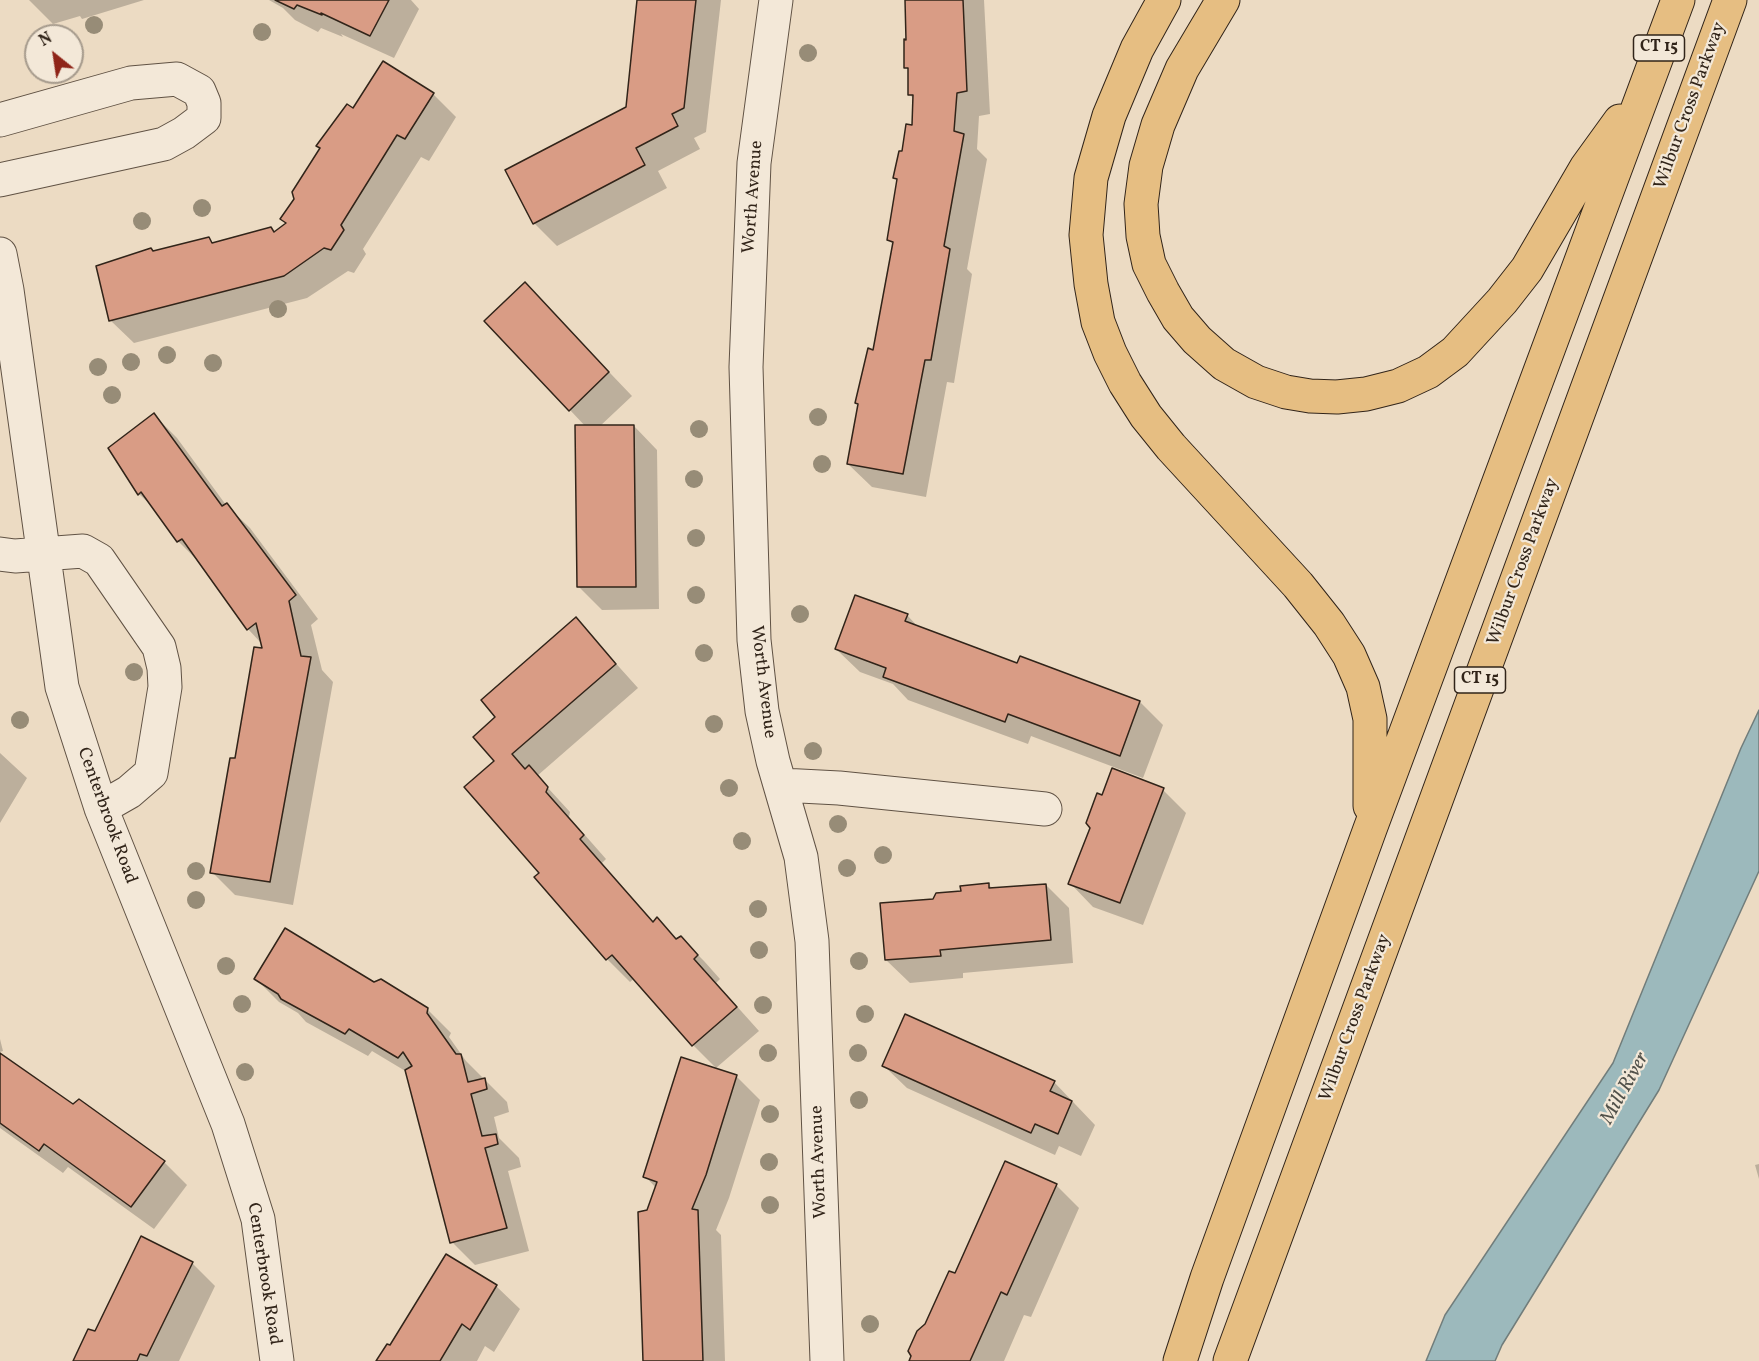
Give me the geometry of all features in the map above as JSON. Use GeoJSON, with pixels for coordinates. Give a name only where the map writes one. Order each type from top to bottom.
{"type":"FeatureCollection","features":[{"type":"Feature","properties":{"kind":"highway"},"geometry":{"type":"LineString","coordinates":[[1164,0],[1137,49],[1109,116],[1091,178],[1086,235],[1098,322],[1125,383],[1146,416],[1171,447],[1298,585],[1329,624],[1349,656],[1363,687],[1370,719],[1370,829]]}},
{"type":"Feature","properties":{"kind":"highway"},"geometry":{"type":"LineString","coordinates":[[1223,0],[1182,69],[1158,125],[1146,166],[1141,204],[1143,236],[1149,264],[1163,292],[1178,318],[1197,340],[1224,364],[1256,382],[1286,392],[1328,397],[1366,394],[1398,386],[1428,372],[1455,352],[1502,301],[1527,269],[1586,168],[1612,131],[1641,97]]}},
{"type":"Feature","properties":{"kind":"highway","name":"CT 15"},"geometry":{"type":"LineString","coordinates":[[1180,1361],[1207,1278],[1370,829],[1678,0]]}},
{"type":"Feature","properties":{"kind":"highway","name":"Wilbur Cross Parkway"},"geometry":{"type":"LineString","coordinates":[[1230,1361],[1730,0]]}},
{"type":"Feature","properties":{"kind":"street","name":"Worth Avenue"},"geometry":{"type":"LineString","coordinates":[[776,0],[754,163],[746,367],[754,640],[762,711],[801,857],[812,941],[827,1361]]}},
{"type":"Feature","properties":{"kind":"street"},"geometry":{"type":"LineString","coordinates":[[0,120],[131,83],[177,79],[199,91],[204,103],[204,118],[164,144],[0,180]]}},
{"type":"Feature","properties":{"kind":"street","name":"Centerbrook Road"},"geometry":{"type":"LineString","coordinates":[[0,254],[62,687],[100,808],[231,1135],[258,1219],[272,1358]]}},
{"type":"Feature","properties":{"kind":"street"},"geometry":{"type":"LineString","coordinates":[[0,554],[15,556],[43,552],[83,551],[99,560],[159,647],[164,668],[165,687],[151,773],[129,792],[100,808]]}},
{"type":"Feature","properties":{"kind":"street"},"geometry":{"type":"LineString","coordinates":[[781,785],[839,788],[1045,809]]}},
{"type":"Feature","properties":{"kind":"water","name":"Mill River"},"geometry":{"type":"Polygon","coordinates":[[[1759,710],[1759,871],[1659,1090],[1502,1345],[1495,1361],[1426,1361],[1445,1315],[1613,1063],[1741,748],[1759,710]]]}},
{"type":"Feature","properties":{"kind":"building"},"geometry":{"type":"Polygon","coordinates":[[[275,0],[389,0],[370,36],[321,13],[322,15],[297,5],[294,9],[275,0]]]}},
{"type":"Feature","properties":{"kind":"building"},"geometry":{"type":"Polygon","coordinates":[[[637,0],[696,0],[684,108],[672,114],[678,126],[636,148],[645,165],[533,224],[505,170],[626,107],[637,0]]]}},
{"type":"Feature","properties":{"kind":"building"},"geometry":{"type":"Polygon","coordinates":[[[905,0],[963,0],[967,91],[957,93],[954,131],[964,134],[944,246],[950,249],[931,360],[925,360],[903,474],[847,464],[858,404],[855,403],[868,348],[873,350],[893,242],[887,240],[897,179],[893,178],[899,151],[902,151],[906,124],[912,125],[913,95],[908,95],[908,68],[904,68],[905,0]]]}},
{"type":"Feature","properties":{"kind":"building"},"geometry":{"type":"Polygon","coordinates":[[[383,61],[434,93],[405,139],[397,135],[341,225],[344,230],[331,250],[324,248],[284,276],[109,321],[96,266],[151,248],[153,251],[209,237],[212,243],[271,227],[274,232],[286,223],[280,219],[294,199],[292,192],[320,148],[316,146],[347,104],[353,108],[383,61]]]}},
{"type":"Feature","properties":{"kind":"building"},"geometry":{"type":"Polygon","coordinates":[[[525,282],[609,372],[569,411],[484,321],[525,282]]]}},
{"type":"Feature","properties":{"kind":"building"},"geometry":{"type":"Polygon","coordinates":[[[154,413],[222,506],[227,503],[296,595],[289,601],[301,656],[311,657],[270,882],[210,873],[230,758],[235,758],[254,647],[262,648],[256,623],[247,630],[182,539],[177,542],[141,492],[138,495],[108,448],[154,413]]]}},
{"type":"Feature","properties":{"kind":"building"},"geometry":{"type":"Polygon","coordinates":[[[575,425],[634,425],[636,587],[577,587],[575,425]]]}},
{"type":"Feature","properties":{"kind":"building"},"geometry":{"type":"Polygon","coordinates":[[[855,595],[908,614],[905,621],[1017,663],[1020,656],[1140,701],[1120,756],[1008,714],[1005,722],[883,677],[886,668],[835,649],[855,595]]]}},
{"type":"Feature","properties":{"kind":"building"},"geometry":{"type":"Polygon","coordinates":[[[576,617],[616,664],[512,754],[525,769],[529,765],[548,787],[546,792],[584,835],[580,839],[653,922],[657,917],[676,939],[681,936],[698,955],[694,959],[737,1007],[692,1046],[612,955],[606,960],[534,877],[539,873],[464,787],[494,761],[473,737],[495,717],[481,700],[576,617]]]}},
{"type":"Feature","properties":{"kind":"building"},"geometry":{"type":"Polygon","coordinates":[[[1112,768],[1164,788],[1120,903],[1068,884],[1090,828],[1086,823],[1097,793],[1102,795],[1112,768]]]}},
{"type":"Feature","properties":{"kind":"building"},"geometry":{"type":"Polygon","coordinates":[[[989,883],[989,888],[1046,884],[1051,940],[940,950],[941,956],[885,960],[880,903],[933,899],[936,893],[961,891],[960,886],[989,883]]]}},
{"type":"Feature","properties":{"kind":"building"},"geometry":{"type":"Polygon","coordinates":[[[285,928],[374,982],[381,979],[428,1008],[427,1013],[456,1054],[461,1054],[468,1082],[485,1078],[487,1089],[471,1094],[482,1136],[496,1134],[498,1144],[485,1148],[507,1228],[450,1243],[405,1070],[412,1066],[403,1052],[398,1058],[349,1029],[345,1034],[281,999],[278,994],[254,979],[285,928]]]}},
{"type":"Feature","properties":{"kind":"building"},"geometry":{"type":"Polygon","coordinates":[[[905,1014],[1055,1081],[1050,1091],[1072,1101],[1058,1134],[1035,1124],[1031,1133],[882,1066],[905,1014]]]}},
{"type":"Feature","properties":{"kind":"building"},"geometry":{"type":"Polygon","coordinates":[[[0,1053],[73,1104],[79,1099],[165,1161],[131,1207],[44,1144],[39,1151],[0,1123],[0,1053]]]}},
{"type":"Feature","properties":{"kind":"building"},"geometry":{"type":"Polygon","coordinates":[[[681,1057],[737,1075],[706,1175],[692,1209],[698,1210],[703,1361],[643,1361],[638,1212],[647,1210],[657,1182],[643,1177],[681,1057]]]}},
{"type":"Feature","properties":{"kind":"building"},"geometry":{"type":"Polygon","coordinates":[[[1005,1161],[1057,1184],[1007,1295],[1001,1292],[970,1361],[909,1361],[911,1356],[908,1351],[917,1331],[925,1324],[949,1271],[955,1273],[1005,1161]]]}},
{"type":"Feature","properties":{"kind":"building"},"geometry":{"type":"Polygon","coordinates":[[[141,1236],[193,1262],[147,1356],[140,1354],[137,1361],[73,1361],[88,1329],[95,1331],[141,1236]]]}},
{"type":"Feature","properties":{"kind":"building"},"geometry":{"type":"Polygon","coordinates":[[[446,1254],[497,1285],[470,1330],[462,1324],[440,1361],[376,1361],[387,1344],[390,1345],[446,1254]]]}}]}
